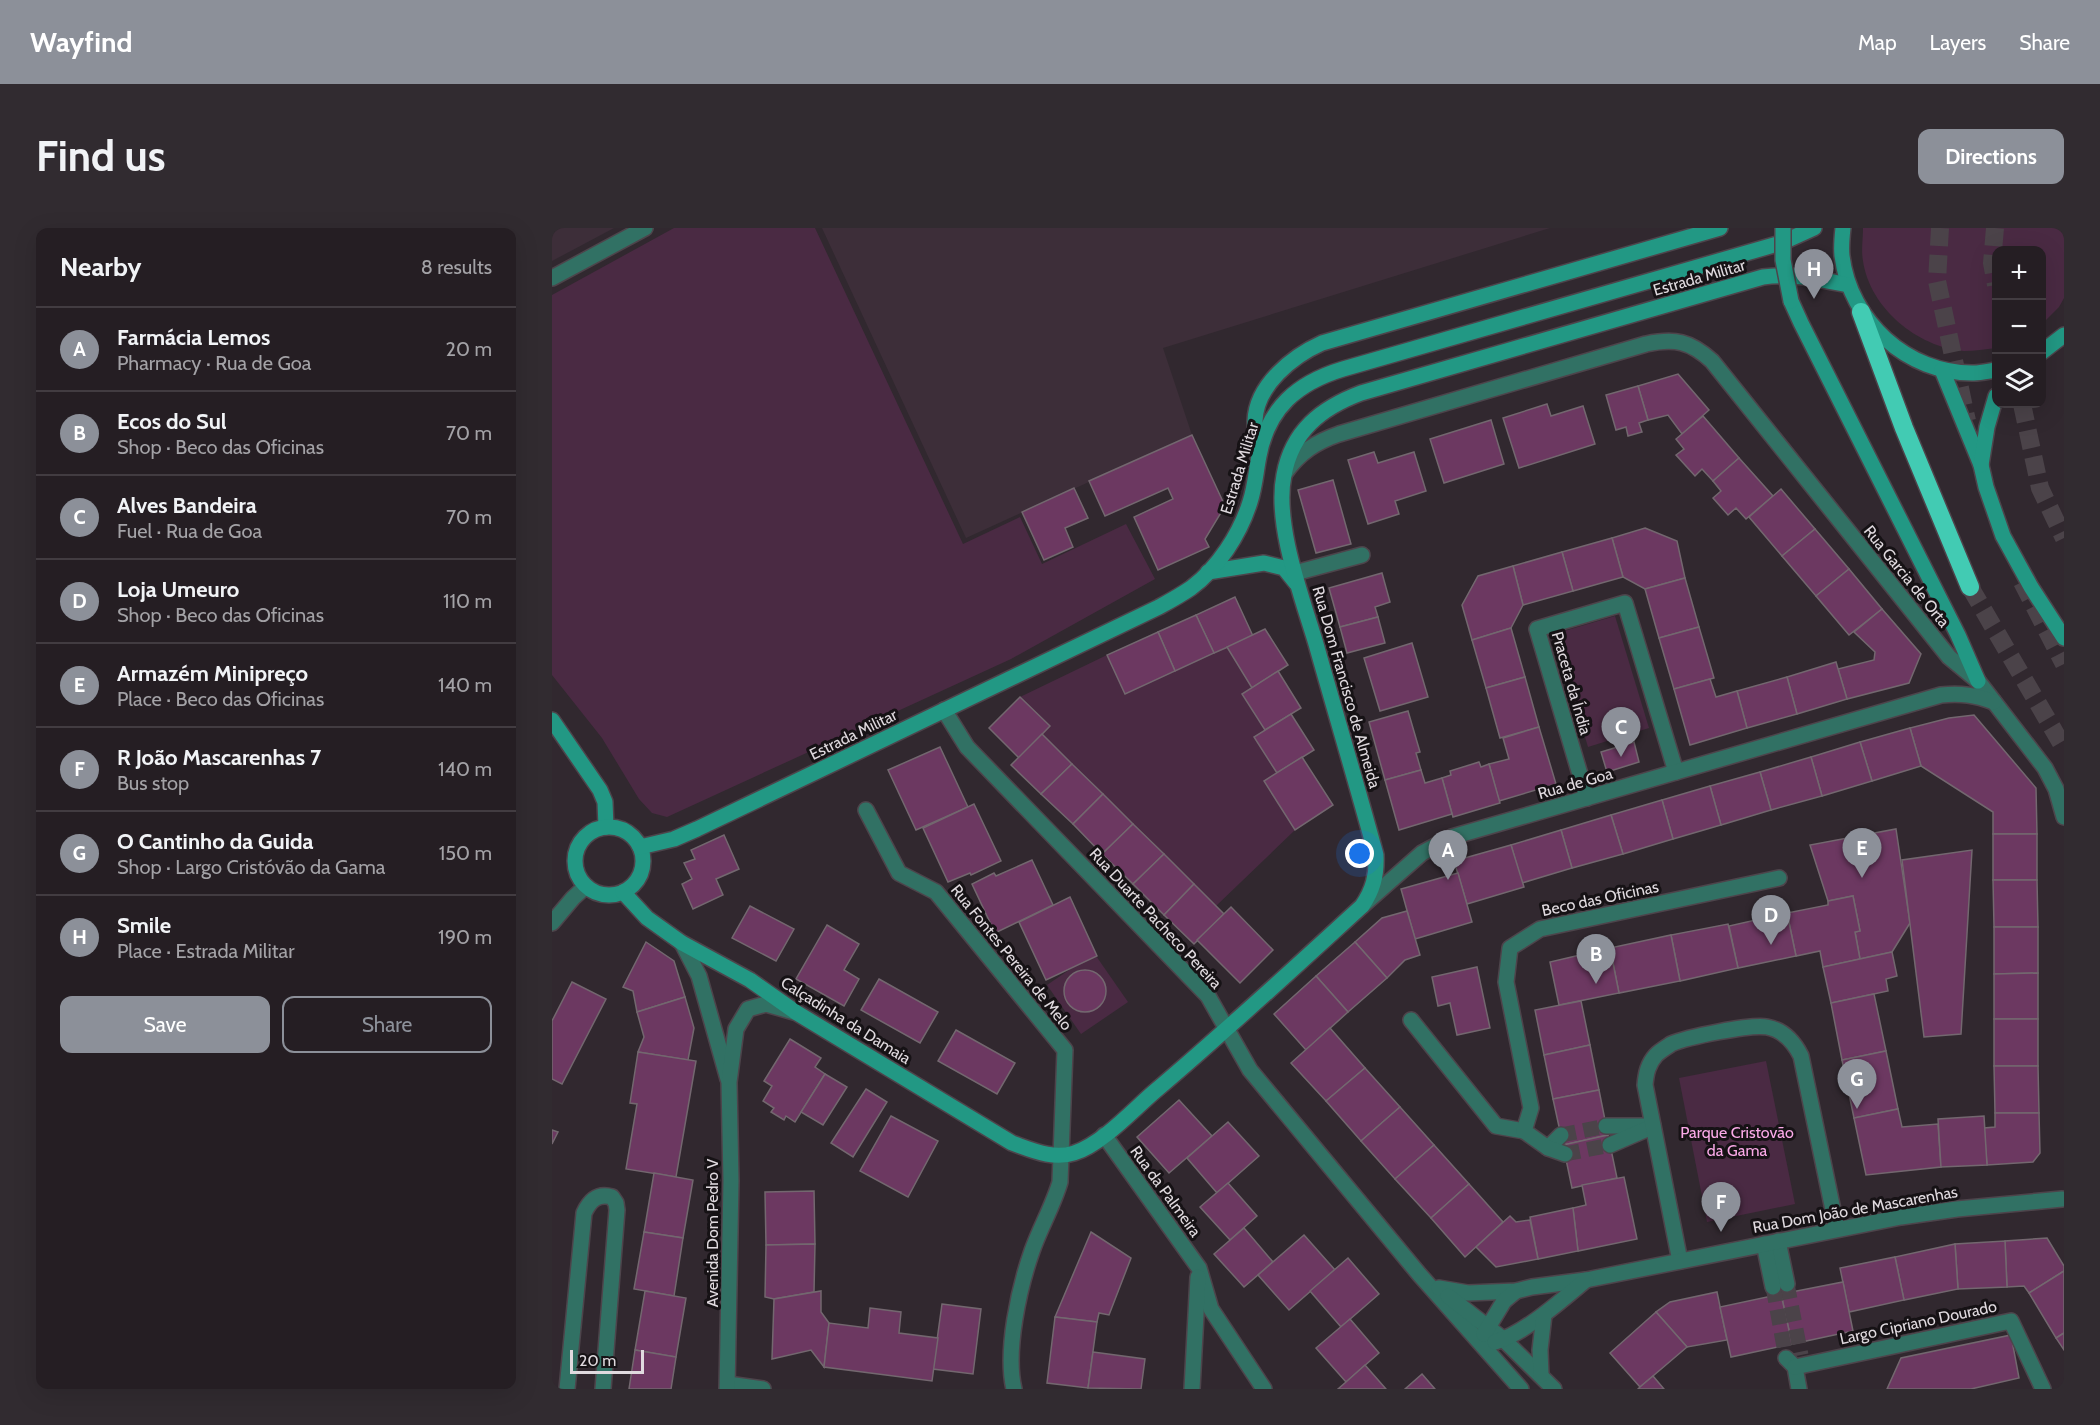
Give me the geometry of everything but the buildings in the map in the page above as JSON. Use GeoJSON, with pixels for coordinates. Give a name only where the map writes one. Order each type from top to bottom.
{"type":"FeatureCollection","features":[{"type":"Feature","properties":{"kind":"highway"},"geometry":{"type":"LineString","coordinates":[[1861,312],[1904,428],[1970,587]]}},
{"type":"Feature","properties":{"kind":"street"},"geometry":{"type":"LineString","coordinates":[[552,278],[645,228]]}},
{"type":"Feature","properties":{"kind":"street"},"geometry":{"type":"LineString","coordinates":[[1259,454],[1255,420],[1258,406],[1265,392],[1283,368],[1309,349],[1720,228]]}},
{"type":"Feature","properties":{"kind":"street"},"geometry":{"type":"LineString","coordinates":[[1783,228],[1783,260],[1791,301],[1958,635],[1978,681]]}},
{"type":"Feature","properties":{"kind":"street","name":"Estrada Militar"},"geometry":{"type":"LineString","coordinates":[[640,847],[674,839],[697,829],[1159,607],[1191,588],[1222,556],[1240,526],[1250,502],[1265,433],[1279,409],[1299,388],[1326,374],[1782,243],[1814,228]]}},
{"type":"Feature","properties":{"kind":"street"},"geometry":{"type":"LineString","coordinates":[[1843,228],[1841,254],[1848,285],[1861,312],[1882,338],[1910,358],[1942,370],[1974,373],[1992,371]]}},
{"type":"Feature","properties":{"kind":"street","name":"Estrada Militar"},"geometry":{"type":"LineString","coordinates":[[1284,475],[1301,433],[1312,420],[1326,409],[1361,393],[1763,278],[1785,275],[1805,276],[1848,285]]}},
{"type":"Feature","properties":{"kind":"street"},"geometry":{"type":"LineString","coordinates":[[2046,349],[2064,335]]}},
{"type":"Feature","properties":{"kind":"street","name":"Rua Garcia de Orta"},"geometry":{"type":"LineString","coordinates":[[1284,475],[1303,452],[1313,444],[1328,438],[1646,344],[1663,340],[1687,343],[1699,349],[1712,361],[1949,657],[1978,681],[2052,778],[2064,817]]}},
{"type":"Feature","properties":{"kind":"street"},"geometry":{"type":"LineString","coordinates":[[1942,370],[1981,465],[1995,514],[2015,561],[2064,638]]}},
{"type":"Feature","properties":{"kind":"street"},"geometry":{"type":"LineString","coordinates":[[1981,465],[1993,408]]}},
{"type":"Feature","properties":{"kind":"street","name":"Rua Dom Francisco de Almeida"},"geometry":{"type":"LineString","coordinates":[[1284,475],[1283,512],[1297,580],[1376,855],[1375,881],[1371,894],[1362,906]]}},
{"type":"Feature","properties":{"kind":"street"},"geometry":{"type":"LineString","coordinates":[[1208,572],[1264,563],[1284,568],[1297,580],[1362,555]]}},
{"type":"Feature","properties":{"kind":"street","name":"Praceta da Índia"},"geometry":{"type":"LineString","coordinates":[[1587,798],[1537,628],[1580,615],[1625,603],[1676,772]]}},
{"type":"Feature","properties":{"kind":"street","name":"Rua de Goa"},"geometry":{"type":"LineString","coordinates":[[1226,1029],[1422,854],[1452,837],[1941,695],[1960,693],[1994,702]]}},
{"type":"Feature","properties":{"kind":"street","name":"Rua Duarte Pacheco Pereira"},"geometry":{"type":"LineString","coordinates":[[944,710],[968,747],[1208,996],[1250,1070],[1419,1274],[1521,1389]]}},
{"type":"Feature","properties":{"kind":"street"},"geometry":{"type":"LineString","coordinates":[[552,720],[600,790],[605,802],[606,827]]}},
{"type":"Feature","properties":{"kind":"street","name":"Rua Fontes Pereira de Melo"},"geometry":{"type":"LineString","coordinates":[[866,810],[899,873],[936,892],[1065,1050],[1060,1182],[1033,1250],[1021,1288],[1011,1359],[1014,1389]]}},
{"type":"Feature","properties":{"kind":"street"},"geometry":{"type":"LineString","coordinates":[[606,827],[614,827],[630,834],[640,847],[643,857],[639,878],[624,892],[604,895],[594,892],[586,886],[575,869],[576,850],[588,834],[606,827]]}},
{"type":"Feature","properties":{"kind":"street","name":"Beco das Oficinas"},"geometry":{"type":"LineString","coordinates":[[1524,1131],[1531,1108],[1506,982],[1510,948],[1540,929],[1779,878]]}},
{"type":"Feature","properties":{"kind":"street"},"geometry":{"type":"LineString","coordinates":[[552,922],[586,886]]}},
{"type":"Feature","properties":{"kind":"street","name":"Calçadinha da Damaia"},"geometry":{"type":"LineString","coordinates":[[624,892],[647,918],[682,943],[750,980],[797,1013],[1012,1143],[1043,1154],[1062,1156]]}},
{"type":"Feature","properties":{"kind":"street","name":"Avenida Dom Pedro V"},"geometry":{"type":"LineString","coordinates":[[682,943],[699,976],[729,1082]]}},
{"type":"Feature","properties":{"kind":"street","name":"Avenida Dom Pedro V"},"geometry":{"type":"LineString","coordinates":[[728,1387],[731,1181],[729,1082],[736,1029],[748,1009],[766,1004],[797,1013]]}},
{"type":"Feature","properties":{"kind":"street"},"geometry":{"type":"LineString","coordinates":[[1411,1020],[1496,1126],[1524,1131],[1548,1148],[1564,1154]]}},
{"type":"Feature","properties":{"kind":"street"},"geometry":{"type":"LineString","coordinates":[[1680,1261],[1645,1084],[1647,1067],[1656,1055],[1671,1044],[1752,1026],[1767,1027],[1782,1033],[1795,1043],[1802,1056],[1837,1229]]}},
{"type":"Feature","properties":{"kind":"street"},"geometry":{"type":"LineString","coordinates":[[1062,1156],[1076,1152],[1104,1135],[1226,1029]]}},
{"type":"Feature","properties":{"kind":"street"},"geometry":{"type":"LineString","coordinates":[[1606,1126],[1653,1126]]}},
{"type":"Feature","properties":{"kind":"street"},"geometry":{"type":"LineString","coordinates":[[1610,1145],[1653,1126]]}},
{"type":"Feature","properties":{"kind":"street","name":"Rua da Palmeira"},"geometry":{"type":"LineString","coordinates":[[1104,1135],[1199,1268],[1211,1309],[1264,1389]]}},
{"type":"Feature","properties":{"kind":"street"},"geometry":{"type":"LineString","coordinates":[[1548,1148],[1561,1135]]}},
{"type":"Feature","properties":{"kind":"street"},"geometry":{"type":"LineString","coordinates":[[567,1389],[584,1213],[588,1204],[596,1197],[604,1195],[612,1197],[617,1210],[603,1389]]}},
{"type":"Feature","properties":{"kind":"street","name":"Rua Dom João de Mascarenhas"},"geometry":{"type":"LineString","coordinates":[[1439,1288],[1468,1293],[1515,1291],[1586,1280],[1901,1216],[2063,1197]]}},
{"type":"Feature","properties":{"kind":"street"},"geometry":{"type":"LineString","coordinates":[[1771,1242],[1780,1286]]}},
{"type":"Feature","properties":{"kind":"street"},"geometry":{"type":"LineString","coordinates":[[1192,1389],[1199,1268]]}},
{"type":"Feature","properties":{"kind":"street","name":"Rua Duarte Pacheco Pereira"},"geometry":{"type":"LineString","coordinates":[[1419,1274],[1503,1340],[1554,1389]]}},
{"type":"Feature","properties":{"kind":"street","name":"Rua Dom João de Mascarenhas"},"geometry":{"type":"LineString","coordinates":[[1480,1342],[1503,1340],[1545,1314],[1586,1280]]}},
{"type":"Feature","properties":{"kind":"street"},"geometry":{"type":"LineString","coordinates":[[1480,1342],[1504,1301],[1515,1291]]}},
{"type":"Feature","properties":{"kind":"street"},"geometry":{"type":"LineString","coordinates":[[1541,1375],[1540,1350],[1545,1314]]}},
{"type":"Feature","properties":{"kind":"street","name":"Largo Cipriano Dourado"},"geometry":{"type":"LineString","coordinates":[[1799,1389],[1794,1360],[2011,1321],[2043,1389]]}},
{"type":"Feature","properties":{"kind":"street"},"geometry":{"type":"LineString","coordinates":[[728,1387],[763,1389]]}},
{"type":"Feature","properties":{"kind":"shaded area"},"geometry":{"type":"Polygon","coordinates":[[[552,228],[614,228],[552,261],[552,228]]]}},
{"type":"Feature","properties":{"kind":"shaded area"},"geometry":{"type":"Polygon","coordinates":[[[822,228],[1550,228],[1163,348],[1192,435],[966,538],[822,228]]]}},
{"type":"Feature","properties":{"kind":"green space"},"geometry":{"type":"Polygon","coordinates":[[[674,228],[815,228],[963,544],[1020,517],[1042,564],[1126,524],[1155,579],[1011,659],[667,817],[652,813],[639,799],[602,738],[552,675],[552,295],[674,228]]]}},
{"type":"Feature","properties":{"kind":"green space"},"geometry":{"type":"Polygon","coordinates":[[[1863,228],[2064,228],[2064,298],[2059,307],[2046,320],[2046,246],[1992,246],[1992,348],[1964,351],[1946,348],[1913,333],[1886,309],[1867,278],[1862,249],[1863,228]]]}},
{"type":"Feature","properties":{"kind":"green space"},"geometry":{"type":"Polygon","coordinates":[[[1615,616],[1649,728],[1588,747],[1554,634],[1615,616]]]}},
{"type":"Feature","properties":{"kind":"green space"},"geometry":{"type":"Polygon","coordinates":[[[1227,647],[1252,688],[1242,695],[1265,730],[1295,830],[1216,906],[1042,734],[1020,697],[1107,655],[1125,694],[1227,647]]]}},
{"type":"Feature","properties":{"kind":"green space"},"geometry":{"type":"Polygon","coordinates":[[[1094,953],[1128,1002],[1081,1034],[1047,985],[1094,953]]]}},
{"type":"Feature","properties":{"kind":"green space","name":"Parque Cristovão da Gama"},"geometry":{"type":"Polygon","coordinates":[[[1766,1061],[1795,1204],[1707,1222],[1679,1078],[1766,1061]]]}},
{"type":"Feature","properties":{"kind":"tunnel"},"geometry":{"type":"LineString","coordinates":[[1940,228],[1937,281],[1967,421]]}},
{"type":"Feature","properties":{"kind":"tunnel"},"geometry":{"type":"LineString","coordinates":[[1993,246],[1995,228]]}},
{"type":"Feature","properties":{"kind":"tunnel"},"geometry":{"type":"LineString","coordinates":[[2023,408],[2040,488],[2064,538]]}},
{"type":"Feature","properties":{"kind":"tunnel"},"geometry":{"type":"LineString","coordinates":[[2022,582],[2064,664]]}},
{"type":"Feature","properties":{"kind":"tunnel"},"geometry":{"type":"LineString","coordinates":[[1970,587],[2064,748]]}},
{"type":"Feature","properties":{"kind":"tunnel"},"geometry":{"type":"LineString","coordinates":[[1561,1135],[1606,1126]]}},
{"type":"Feature","properties":{"kind":"tunnel"},"geometry":{"type":"LineString","coordinates":[[1565,1154],[1610,1145]]}},
{"type":"Feature","properties":{"kind":"tunnel"},"geometry":{"type":"LineString","coordinates":[[1787,1284],[1801,1355]]}},
{"type":"Feature","properties":{"kind":"tunnel"},"geometry":{"type":"LineString","coordinates":[[1773,1287],[1786,1358]]}},
{"type":"Feature","properties":{"kind":"place","name":"Smile"},"geometry":{"type":"Point","coordinates":[1814,299]}},
{"type":"Feature","properties":{"kind":"place","name":"Alves Bandeira"},"geometry":{"type":"Point","coordinates":[1621,757]}},
{"type":"Feature","properties":{"kind":"place","name":"Armazém Minipreço"},"geometry":{"type":"Point","coordinates":[1862,878]}},
{"type":"Feature","properties":{"kind":"place","name":"Farmácia Lemos"},"geometry":{"type":"Point","coordinates":[1448,880]}},
{"type":"Feature","properties":{"kind":"place","name":"Loja Umeuro"},"geometry":{"type":"Point","coordinates":[1771,945]}},
{"type":"Feature","properties":{"kind":"place","name":"Ecos do Sul"},"geometry":{"type":"Point","coordinates":[1596,984]}},
{"type":"Feature","properties":{"kind":"place","name":"O Cantinho da Guida"},"geometry":{"type":"Point","coordinates":[1857,1109]}},
{"type":"Feature","properties":{"kind":"place","name":"R João Mascarenhas 7"},"geometry":{"type":"Point","coordinates":[1721,1232]}}]}
